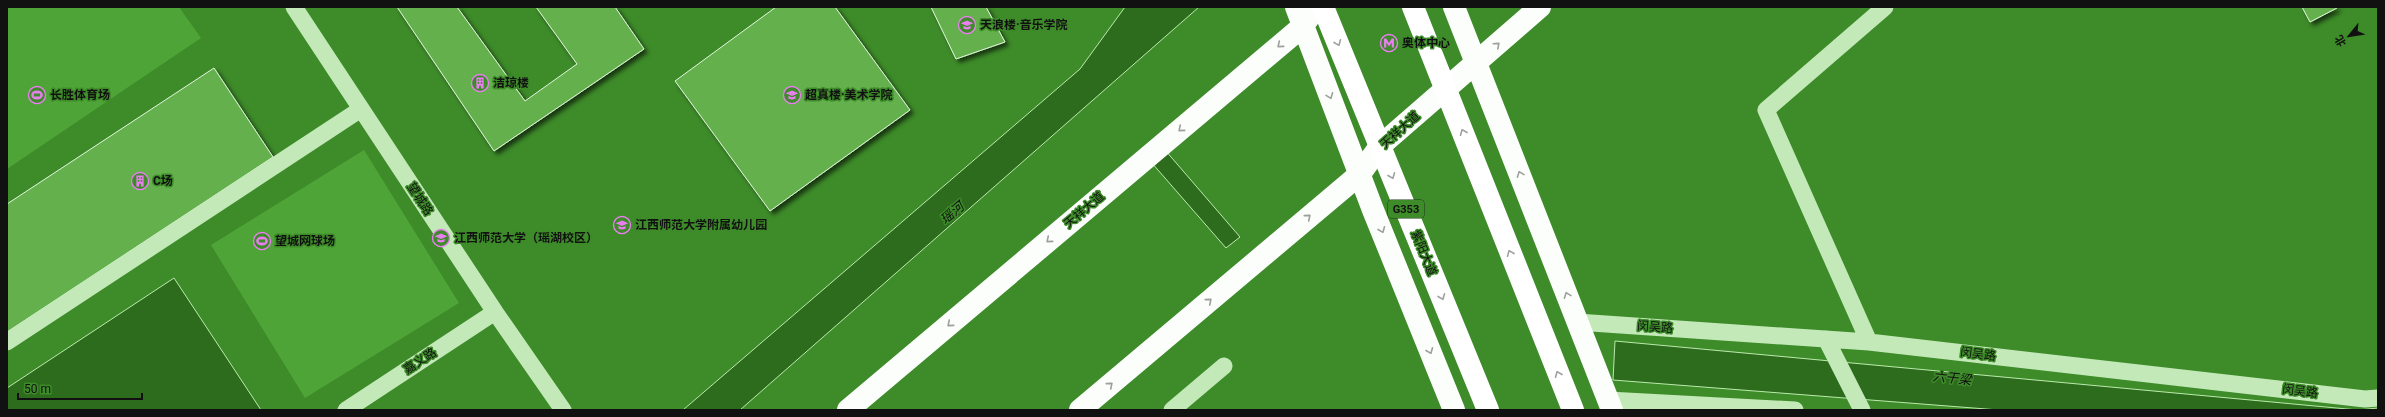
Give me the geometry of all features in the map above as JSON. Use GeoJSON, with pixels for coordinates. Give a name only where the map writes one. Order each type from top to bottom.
{"type":"FeatureCollection","features":[{"type":"Feature","properties":{"kind":"highway","name":"紫阳大道"},"geometry":{"type":"LineString","coordinates":[[1323,7],[1488,410]]}},
{"type":"Feature","properties":{"kind":"highway"},"geometry":{"type":"LineString","coordinates":[[1413,7],[1573,410]]}},
{"type":"Feature","properties":{"kind":"main road","name":"天祥大道"},"geometry":{"type":"LineString","coordinates":[[848,410],[1299,17],[1316,7]]}},
{"type":"Feature","properties":{"kind":"main road"},"geometry":{"type":"LineString","coordinates":[[1454,7],[1610,405]]}},
{"type":"Feature","properties":{"kind":"main road"},"geometry":{"type":"LineString","coordinates":[[1513,30],[1515,7]]}},
{"type":"Feature","properties":{"kind":"main road","name":"天祥大道"},"geometry":{"type":"LineString","coordinates":[[1080,410],[1360,174],[1380,146],[1540,7]]}},
{"type":"Feature","properties":{"kind":"main road"},"geometry":{"type":"LineString","coordinates":[[1299,17],[1454,410]]}},
{"type":"Feature","properties":{"kind":"street","name":"望城路"},"geometry":{"type":"LineString","coordinates":[[294,7],[495,312],[563,410]]}},
{"type":"Feature","properties":{"kind":"street"},"geometry":{"type":"LineString","coordinates":[[1869,342],[1766,110],[1885,7]]}},
{"type":"Feature","properties":{"kind":"street"},"geometry":{"type":"LineString","coordinates":[[7,342],[361,109]]}},
{"type":"Feature","properties":{"kind":"street","name":"嘉义路"},"geometry":{"type":"LineString","coordinates":[[346,410],[495,312]]}},
{"type":"Feature","properties":{"kind":"street","name":"闵吴路"},"geometry":{"type":"LineString","coordinates":[[1577,322],[1869,342],[2365,399],[2378,398]]}},
{"type":"Feature","properties":{"kind":"street"},"geometry":{"type":"LineString","coordinates":[[1826,339],[1862,410]]}},
{"type":"Feature","properties":{"kind":"street"},"geometry":{"type":"LineString","coordinates":[[1172,410],[1224,366]]}},
{"type":"Feature","properties":{"kind":"street"},"geometry":{"type":"LineString","coordinates":[[1610,405],[1795,410]]}},
{"type":"Feature","properties":{"kind":"shaded area"},"geometry":{"type":"Polygon","coordinates":[[[7,7],[179,7],[201,38],[7,169],[7,7]]]}},
{"type":"Feature","properties":{"kind":"shaded area"},"geometry":{"type":"Polygon","coordinates":[[[364,150],[459,303],[305,398],[211,245],[364,150]]]}},
{"type":"Feature","properties":{"kind":"water","name":"瑶河"},"geometry":{"type":"Polygon","coordinates":[[[1125,7],[1199,7],[740,410],[683,410],[1080,69],[1125,7]]]}},
{"type":"Feature","properties":{"kind":"water"},"geometry":{"type":"Polygon","coordinates":[[[1165,150],[1240,237],[1226,248],[1151,162],[1165,150]]]}},
{"type":"Feature","properties":{"kind":"water"},"geometry":{"type":"Polygon","coordinates":[[[174,278],[261,410],[7,410],[7,388],[174,278]]]}},
{"type":"Feature","properties":{"kind":"water","name":"六干梁"},"geometry":{"type":"Polygon","coordinates":[[[1615,341],[2358,410],[1999,410],[1613,380],[1615,341]]]}},
{"type":"Feature","properties":{"kind":"water"},"geometry":{"type":"Polygon","coordinates":[[[2378,408],[2378,410],[2358,410],[2378,408]]]}},
{"type":"Feature","properties":{"kind":"building","name":"洁琼楼"},"geometry":{"type":"Polygon","coordinates":[[[397,7],[457,7],[525,101],[577,64],[536,7],[615,7],[644,49],[494,151],[397,7]]]}},
{"type":"Feature","properties":{"kind":"building","name":"超真楼·美术学院"},"geometry":{"type":"Polygon","coordinates":[[[776,7],[835,7],[910,110],[770,211],[675,81],[776,7]]]}},
{"type":"Feature","properties":{"kind":"building","name":"天浪楼·音乐学院"},"geometry":{"type":"Polygon","coordinates":[[[931,7],[986,7],[1005,42],[956,59],[931,7]]]}},
{"type":"Feature","properties":{"kind":"building"},"geometry":{"type":"Polygon","coordinates":[[[2302,7],[2336,7],[2337,8],[2310,22],[2302,7]]]}},
{"type":"Feature","properties":{"kind":"building","name":"C场"},"geometry":{"type":"Polygon","coordinates":[[[214,68],[273,157],[7,332],[7,204],[214,68]]]}},
{"type":"Feature","properties":{"kind":"place","name":"天浪楼·音乐学院"},"geometry":{"type":"Point","coordinates":[967,25]}},
{"type":"Feature","properties":{"kind":"place","name":"奥体中心"},"geometry":{"type":"Point","coordinates":[1389,43]}},
{"type":"Feature","properties":{"kind":"place","name":"洁琼楼"},"geometry":{"type":"Point","coordinates":[480,83]}},
{"type":"Feature","properties":{"kind":"place","name":"长胜体育场"},"geometry":{"type":"Point","coordinates":[37,95]}},
{"type":"Feature","properties":{"kind":"place","name":"超真楼·美术学院"},"geometry":{"type":"Point","coordinates":[792,95]}},
{"type":"Feature","properties":{"kind":"place","name":"C场"},"geometry":{"type":"Point","coordinates":[140,181]}},
{"type":"Feature","properties":{"kind":"place","name":"江西师范大学附属幼儿园"},"geometry":{"type":"Point","coordinates":[622,225]}},
{"type":"Feature","properties":{"kind":"place","name":"江西师范大学（瑶湖校区）"},"geometry":{"type":"Point","coordinates":[441,238]}},
{"type":"Feature","properties":{"kind":"place","name":"望城网球场"},"geometry":{"type":"Point","coordinates":[262,241]}}]}
